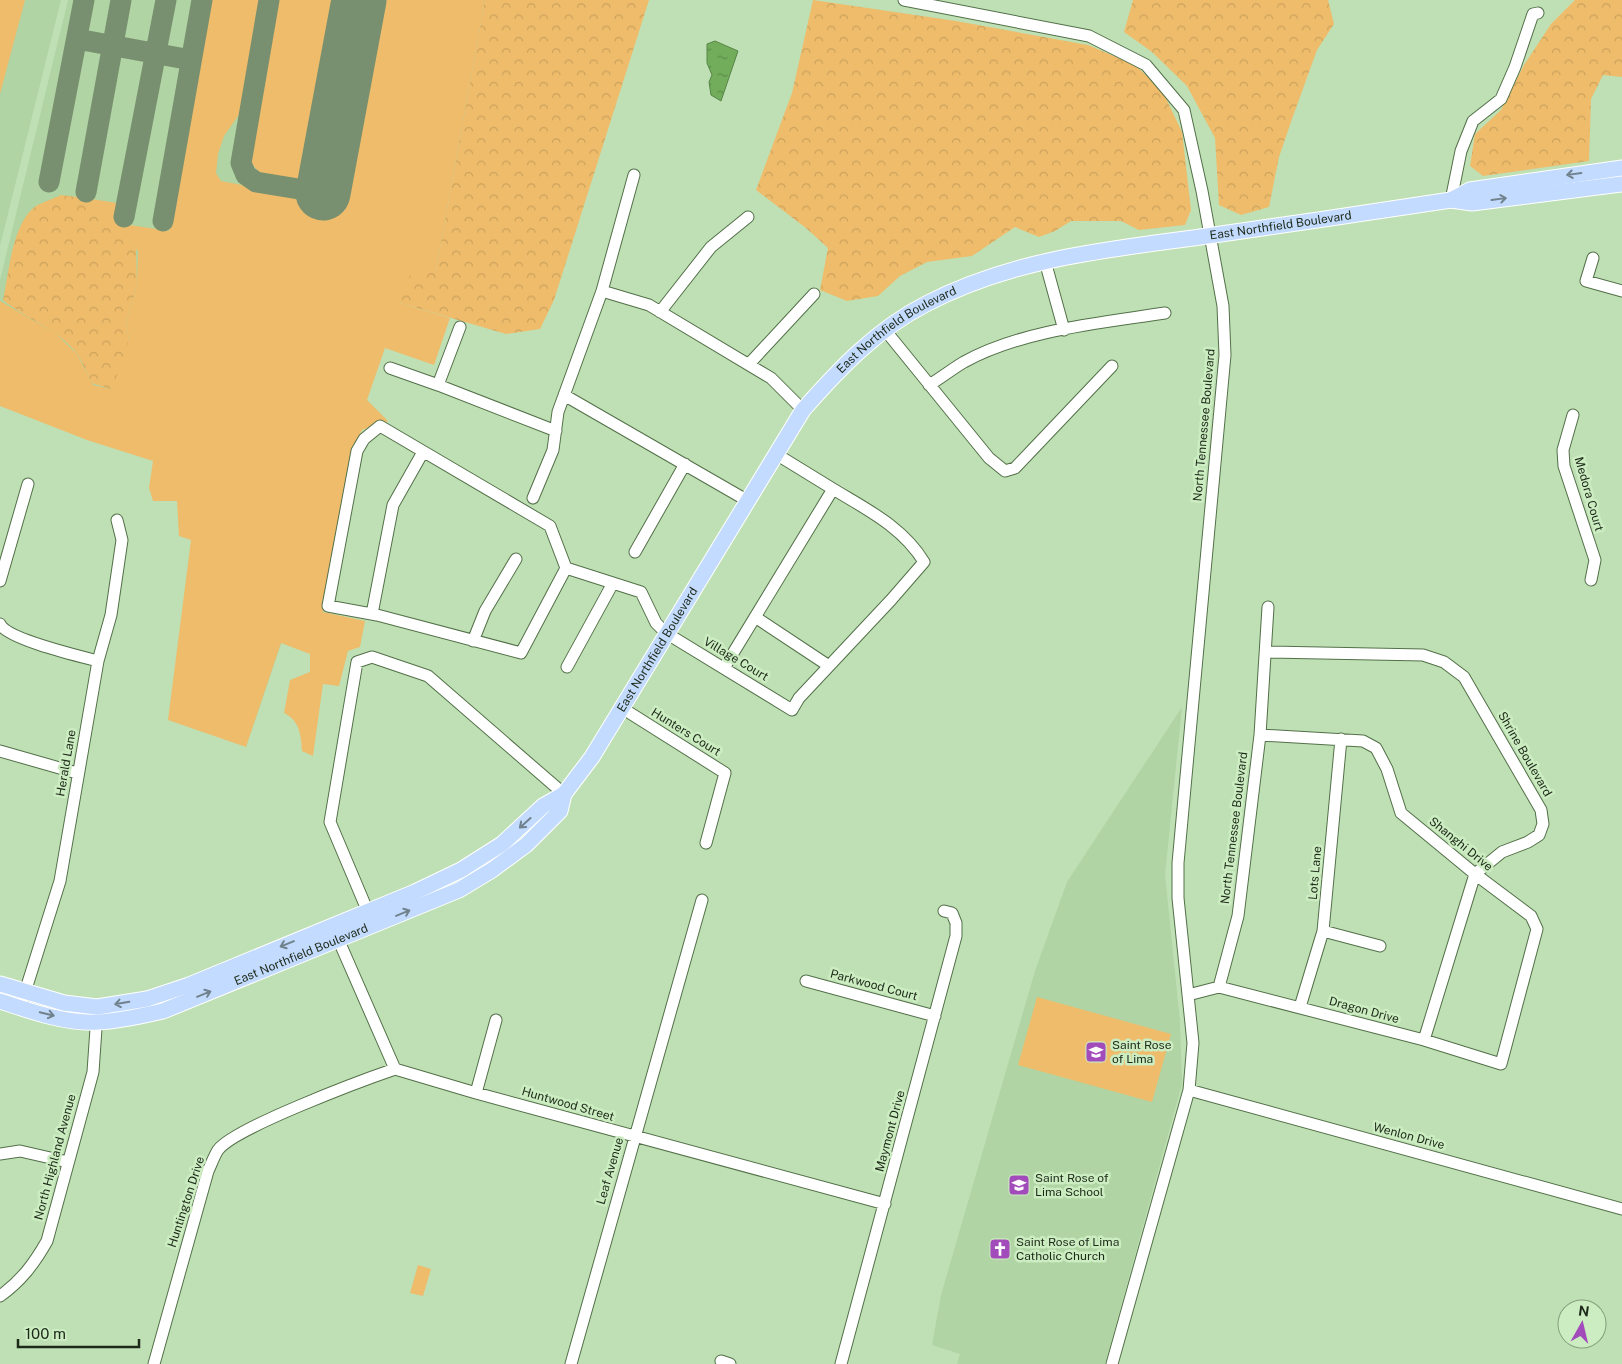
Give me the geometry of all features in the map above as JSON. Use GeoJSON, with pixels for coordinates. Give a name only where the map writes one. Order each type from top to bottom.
{"type":"FeatureCollection","features":[{"type":"Feature","properties":{"kind":"main road","name":"East Northfield Boulevard"},"geometry":{"type":"LineString","coordinates":[[1451,200],[1470,190],[1622,168]]}},
{"type":"Feature","properties":{"kind":"main road","name":"East Northfield Boulevard"},"geometry":{"type":"LineString","coordinates":[[0,1001],[20,1008],[60,1017],[97,1015],[335,933],[371,918],[459,890],[492,870],[526,845],[560,811],[564,794],[592,757],[803,410],[843,365],[885,330],[924,304],[976,280],[1045,261],[1451,200],[1472,203],[1622,184]]}},
{"type":"Feature","properties":{"kind":"main road","name":"East Northfield Boulevard"},"geometry":{"type":"LineString","coordinates":[[0,984],[97,1015]]}},
{"type":"Feature","properties":{"kind":"street","name":"North Tennessee Boulevard"},"geometry":{"type":"LineString","coordinates":[[904,0],[1089,36],[1146,65],[1184,110],[1211,236],[1223,306],[1225,354],[1178,864],[1178,898],[1193,1043],[1189,1090],[1112,1364]]}},
{"type":"Feature","properties":{"kind":"street"},"geometry":{"type":"LineString","coordinates":[[1451,200],[1461,150],[1473,121],[1501,99],[1515,67],[1533,14],[1538,13]]}},
{"type":"Feature","properties":{"kind":"street"},"geometry":{"type":"LineString","coordinates":[[533,498],[553,450],[558,412],[602,291],[634,175]]}},
{"type":"Feature","properties":{"kind":"street"},"geometry":{"type":"LineString","coordinates":[[660,312],[711,247],[748,217]]}},
{"type":"Feature","properties":{"kind":"street"},"geometry":{"type":"LineString","coordinates":[[1593,258],[1586,281],[1622,291]]}},
{"type":"Feature","properties":{"kind":"street"},"geometry":{"type":"LineString","coordinates":[[1045,261],[1064,330]]}},
{"type":"Feature","properties":{"kind":"street"},"geometry":{"type":"LineString","coordinates":[[602,291],[649,305],[749,364],[771,378],[803,410]]}},
{"type":"Feature","properties":{"kind":"street"},"geometry":{"type":"LineString","coordinates":[[749,364],[814,294]]}},
{"type":"Feature","properties":{"kind":"street"},"geometry":{"type":"LineString","coordinates":[[929,385],[965,362],[1009,343],[1064,330],[1165,313]]}},
{"type":"Feature","properties":{"kind":"street"},"geometry":{"type":"LineString","coordinates":[[438,386],[460,328]]}},
{"type":"Feature","properties":{"kind":"street"},"geometry":{"type":"LineString","coordinates":[[885,330],[990,458],[1005,471],[1015,468],[1112,366]]}},
{"type":"Feature","properties":{"kind":"street"},"geometry":{"type":"LineString","coordinates":[[390,368],[556,431]]}},
{"type":"Feature","properties":{"kind":"street"},"geometry":{"type":"LineString","coordinates":[[564,395],[748,501]]}},
{"type":"Feature","properties":{"kind":"street","name":"Medora Court"},"geometry":{"type":"LineString","coordinates":[[1573,415],[1563,450],[1564,466],[1594,560],[1591,580]]}},
{"type":"Feature","properties":{"kind":"street"},"geometry":{"type":"LineString","coordinates":[[380,426],[423,452],[550,526],[566,568],[521,653],[372,614],[328,606],[357,451],[364,439],[380,426]]}},
{"type":"Feature","properties":{"kind":"street"},"geometry":{"type":"LineString","coordinates":[[372,614],[393,506],[423,452]]}},
{"type":"Feature","properties":{"kind":"street"},"geometry":{"type":"LineString","coordinates":[[755,617],[829,666],[924,562],[918,551],[890,524],[776,454]]}},
{"type":"Feature","properties":{"kind":"street"},"geometry":{"type":"LineString","coordinates":[[634,552],[684,464]]}},
{"type":"Feature","properties":{"kind":"street"},"geometry":{"type":"LineString","coordinates":[[0,581],[28,484]]}},
{"type":"Feature","properties":{"kind":"street"},"geometry":{"type":"LineString","coordinates":[[724,668],[833,489]]}},
{"type":"Feature","properties":{"kind":"street","name":"Herald Lane"},"geometry":{"type":"LineString","coordinates":[[20,1008],[60,881],[98,662],[111,615],[122,540],[117,520]]}},
{"type":"Feature","properties":{"kind":"street"},"geometry":{"type":"LineString","coordinates":[[473,641],[485,611],[516,559]]}},
{"type":"Feature","properties":{"kind":"street"},"geometry":{"type":"LineString","coordinates":[[566,568],[641,592],[656,623],[666,633]]}},
{"type":"Feature","properties":{"kind":"street"},"geometry":{"type":"LineString","coordinates":[[567,667],[613,582]]}},
{"type":"Feature","properties":{"kind":"street","name":"North Tennessee Boulevard"},"geometry":{"type":"LineString","coordinates":[[1220,987],[1238,916],[1260,735],[1268,607]]}},
{"type":"Feature","properties":{"kind":"street"},"geometry":{"type":"LineString","coordinates":[[0,624],[1,627],[17,637],[98,662]]}},
{"type":"Feature","properties":{"kind":"street","name":"Village Court"},"geometry":{"type":"LineString","coordinates":[[666,633],[792,710],[799,698],[829,666]]}},
{"type":"Feature","properties":{"kind":"street","name":"Shrine Boulevard"},"geometry":{"type":"LineString","coordinates":[[1266,652],[1423,655],[1444,662],[1464,677],[1542,810],[1543,824],[1540,835],[1502,852],[1475,874]]}},
{"type":"Feature","properties":{"kind":"street"},"geometry":{"type":"LineString","coordinates":[[371,918],[330,822],[357,662],[372,657],[428,676],[564,794]]}},
{"type":"Feature","properties":{"kind":"street","name":"Hunters Court"},"geometry":{"type":"LineString","coordinates":[[622,708],[725,772],[706,843]]}},
{"type":"Feature","properties":{"kind":"street","name":"Shanghi Drive"},"geometry":{"type":"LineString","coordinates":[[1260,735],[1341,739],[1363,742],[1376,748],[1387,769],[1401,813],[1475,874],[1531,916],[1537,929],[1501,1064]]}},
{"type":"Feature","properties":{"kind":"street","name":"Lots Lane"},"geometry":{"type":"LineString","coordinates":[[1300,1007],[1323,931],[1341,739]]}},
{"type":"Feature","properties":{"kind":"street"},"geometry":{"type":"LineString","coordinates":[[0,751],[78,772]]}},
{"type":"Feature","properties":{"kind":"street"},"geometry":{"type":"LineString","coordinates":[[1424,1040],[1475,874]]}},
{"type":"Feature","properties":{"kind":"street","name":"Leaf Avenue"},"geometry":{"type":"LineString","coordinates":[[570,1364],[702,900]]}},
{"type":"Feature","properties":{"kind":"street","name":"Maymont Drive"},"geometry":{"type":"LineString","coordinates":[[841,1364],[956,936],[956,923],[952,912],[944,911]]}},
{"type":"Feature","properties":{"kind":"street"},"geometry":{"type":"LineString","coordinates":[[1323,931],[1380,946]]}},
{"type":"Feature","properties":{"kind":"street"},"geometry":{"type":"LineString","coordinates":[[335,933],[395,1069]]}},
{"type":"Feature","properties":{"kind":"street","name":"Parkwood Court"},"geometry":{"type":"LineString","coordinates":[[806,981],[935,1016]]}},
{"type":"Feature","properties":{"kind":"street"},"geometry":{"type":"LineString","coordinates":[[1188,995],[1220,987]]}},
{"type":"Feature","properties":{"kind":"street","name":"Dragon Drive"},"geometry":{"type":"LineString","coordinates":[[1220,987],[1424,1040],[1501,1064]]}},
{"type":"Feature","properties":{"kind":"street","name":"North Highland Avenue"},"geometry":{"type":"LineString","coordinates":[[0,1296],[17,1284],[35,1263],[47,1241],[93,1072],[97,1015]]}},
{"type":"Feature","properties":{"kind":"street"},"geometry":{"type":"LineString","coordinates":[[476,1093],[496,1020]]}},
{"type":"Feature","properties":{"kind":"street","name":"Huntwood Street"},"geometry":{"type":"LineString","coordinates":[[395,1069],[634,1137],[885,1204]]}},
{"type":"Feature","properties":{"kind":"street","name":"Huntington Drive"},"geometry":{"type":"LineString","coordinates":[[154,1364],[205,1180],[218,1150],[237,1134],[366,1079],[395,1069]]}},
{"type":"Feature","properties":{"kind":"street","name":"Wenlon Drive"},"geometry":{"type":"LineString","coordinates":[[1189,1090],[1622,1209]]}},
{"type":"Feature","properties":{"kind":"street"},"geometry":{"type":"LineString","coordinates":[[0,1154],[20,1151],[68,1162]]}},
{"type":"Feature","properties":{"kind":"shaded area"},"geometry":{"type":"Polygon","coordinates":[[[0,0],[61,0],[0,246],[0,0]]]}},
{"type":"Feature","properties":{"kind":"shaded area"},"geometry":{"type":"Polygon","coordinates":[[[68,0],[485,0],[433,286],[400,295],[246,747],[208,470],[0,396],[0,280],[68,0]]]}},
{"type":"Feature","properties":{"kind":"shaded area","name":"Saint Rose of Lima"},"geometry":{"type":"Polygon","coordinates":[[[1182,707],[1165,875],[1180,1021],[1182,1084],[1105,1364],[957,1364],[960,1354],[932,1345],[941,1295],[1035,971],[1067,882],[1182,707]]]}},
{"type":"Feature","properties":{"kind":"green space"},"geometry":{"type":"Polygon","coordinates":[[[0,0],[25,0],[0,94],[0,0]]]}},
{"type":"Feature","properties":{"kind":"green space"},"geometry":{"type":"Polygon","coordinates":[[[211,0],[262,0],[243,109],[224,136],[218,154],[216,173],[221,181],[342,204],[379,0],[485,0],[436,270],[400,303],[450,318],[434,365],[385,348],[367,400],[388,421],[362,430],[351,454],[323,612],[365,621],[360,647],[348,651],[339,686],[323,684],[313,756],[302,751],[299,729],[293,720],[284,713],[290,680],[310,672],[310,654],[281,643],[246,747],[168,720],[191,540],[179,536],[177,501],[153,501],[149,488],[153,461],[87,440],[0,406],[0,301],[55,333],[77,354],[93,385],[110,389],[129,339],[126,323],[137,284],[138,251],[78,197],[117,203],[120,207],[117,223],[169,231],[211,0]]]}},
{"type":"Feature","properties":{"kind":"green space"},"geometry":{"type":"Polygon","coordinates":[[[276,0],[341,0],[310,172],[296,181],[263,177],[248,159],[276,0]]]}},
{"type":"Feature","properties":{"kind":"green space"},"geometry":{"type":"Polygon","coordinates":[[[485,0],[649,0],[554,300],[540,329],[506,334],[400,303],[412,269],[436,270],[485,0]]]}},
{"type":"Feature","properties":{"kind":"green space"},"geometry":{"type":"Polygon","coordinates":[[[813,0],[956,21],[1088,45],[1135,65],[1162,90],[1182,132],[1191,210],[1185,225],[1139,230],[1121,221],[1071,221],[1055,231],[1039,237],[1015,227],[972,256],[927,262],[900,276],[878,296],[847,301],[820,290],[828,248],[806,228],[756,190],[792,93],[813,0]]]}},
{"type":"Feature","properties":{"kind":"green space"},"geometry":{"type":"Polygon","coordinates":[[[1133,0],[1328,0],[1334,24],[1317,50],[1292,119],[1279,157],[1269,207],[1241,215],[1219,205],[1215,138],[1187,86],[1152,52],[1124,32],[1133,0]]]}},
{"type":"Feature","properties":{"kind":"green space"},"geometry":{"type":"Polygon","coordinates":[[[1575,0],[1622,0],[1622,77],[1603,75],[1591,99],[1589,161],[1483,176],[1470,166],[1475,134],[1501,110],[1524,65],[1551,24],[1575,0]]]}},
{"type":"Feature","properties":{"kind":"green space"},"geometry":{"type":"Polygon","coordinates":[[[61,195],[78,197],[136,249],[137,284],[126,323],[129,339],[121,368],[110,389],[92,383],[78,355],[71,346],[3,300],[13,249],[22,224],[36,206],[61,195]]]}},
{"type":"Feature","properties":{"kind":"green space"},"geometry":{"type":"Polygon","coordinates":[[[1037,997],[1171,1034],[1152,1102],[1018,1065],[1037,997]]]}},
{"type":"Feature","properties":{"kind":"green space"},"geometry":{"type":"Polygon","coordinates":[[[418,1265],[431,1269],[423,1296],[410,1293],[418,1265]]]}},
{"type":"Feature","properties":{"kind":"water"},"geometry":{"type":"Polygon","coordinates":[[[715,41],[738,51],[721,101],[711,95],[709,82],[712,75],[707,63],[707,44],[715,41]]]}},
{"type":"Feature","properties":{"kind":"taxiway"},"geometry":{"type":"LineString","coordinates":[[49,182],[84,0]]}},
{"type":"Feature","properties":{"kind":"taxiway"},"geometry":{"type":"LineString","coordinates":[[86,192],[121,0]]}},
{"type":"Feature","properties":{"kind":"taxiway"},"geometry":{"type":"LineString","coordinates":[[124,217],[166,0]]}},
{"type":"Feature","properties":{"kind":"taxiway"},"geometry":{"type":"LineString","coordinates":[[163,221],[202,0]]}},
{"type":"Feature","properties":{"kind":"taxiway"},"geometry":{"type":"LineString","coordinates":[[269,0],[241,163],[246,175],[256,182],[323,193]]}},
{"type":"Feature","properties":{"kind":"taxiway"},"geometry":{"type":"LineString","coordinates":[[77,39],[191,60]]}},
{"type":"Feature","properties":{"kind":"runway"},"geometry":{"type":"LineString","coordinates":[[323,193],[359,0]]}},
{"type":"Feature","properties":{"kind":"place","name":"Saint Rose of Lima"},"geometry":{"type":"Point","coordinates":[1096,1052]}},
{"type":"Feature","properties":{"kind":"place","name":"Saint Rose of Lima School"},"geometry":{"type":"Point","coordinates":[1019,1185]}},
{"type":"Feature","properties":{"kind":"place","name":"Saint Rose of Lima Catholic Church"},"geometry":{"type":"Point","coordinates":[1000,1249]}}]}
